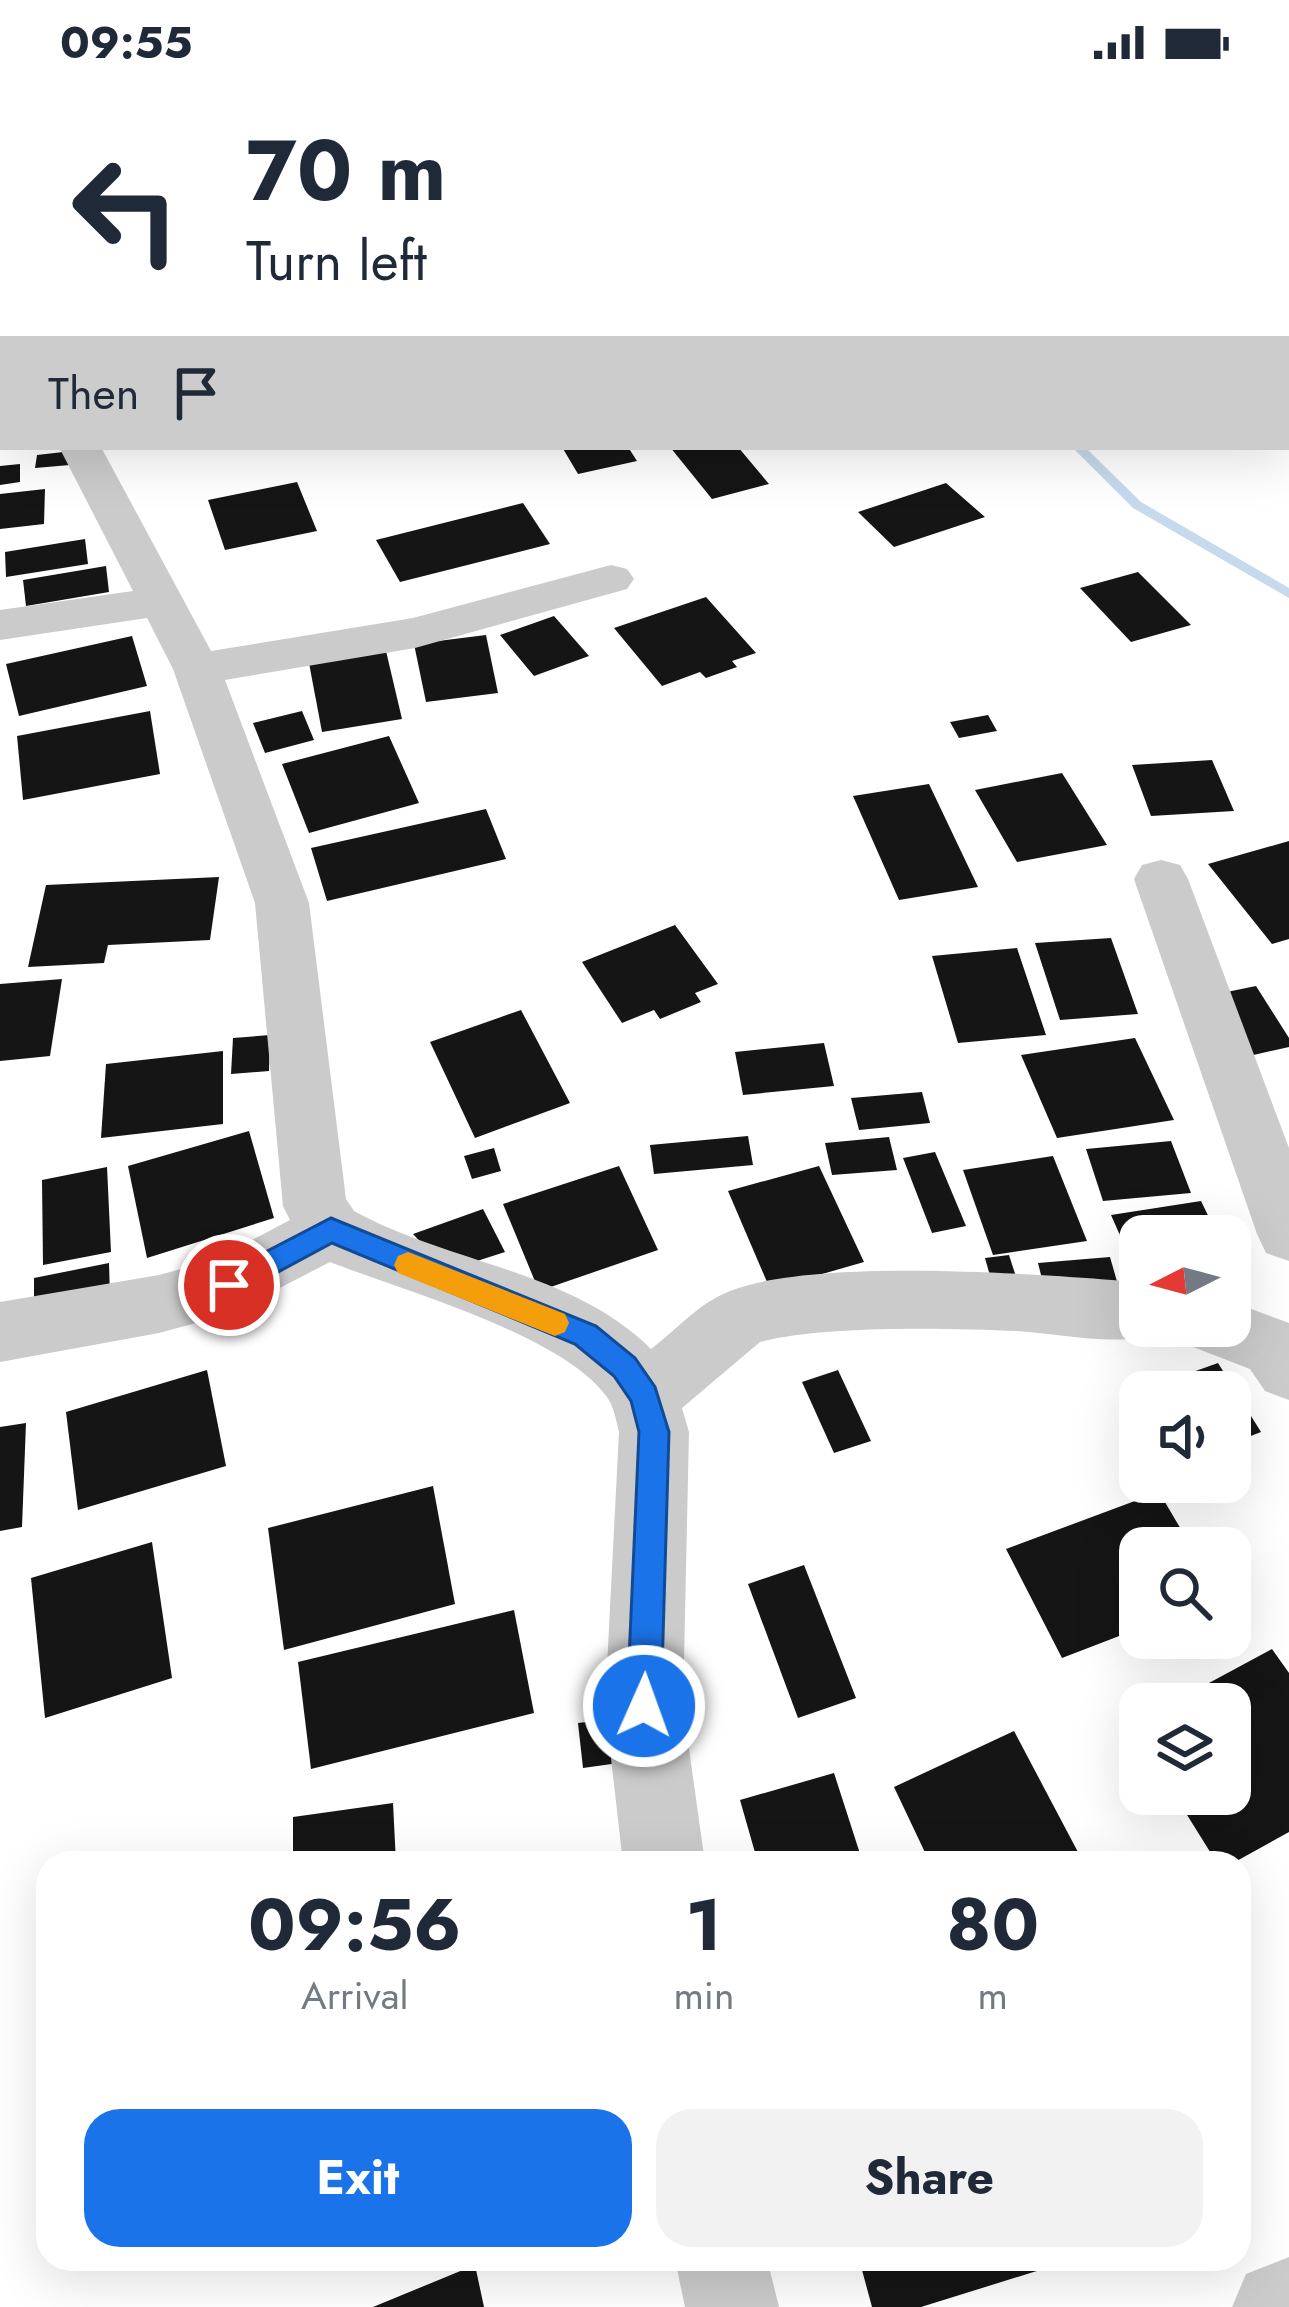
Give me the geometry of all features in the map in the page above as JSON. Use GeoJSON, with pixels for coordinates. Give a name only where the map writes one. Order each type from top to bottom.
{"type":"FeatureCollection","features":[{"type":"Feature","properties":{"kind":"street"},"geometry":{"type":"LineString","coordinates":[[82,450],[197,669],[282,903],[315,1206],[331,1230],[585,1335],[625,1367],[645,1396],[654,1432],[644,1706],[662,1851]]}},
{"type":"Feature","properties":{"kind":"street"},"geometry":{"type":"LineString","coordinates":[[197,669],[415,633],[611,579]]}},
{"type":"Feature","properties":{"kind":"street"},"geometry":{"type":"LineString","coordinates":[[0,625],[162,601]]}},
{"type":"Feature","properties":{"kind":"street"},"geometry":{"type":"LineString","coordinates":[[1161,880],[1289,1234]]}},
{"type":"Feature","properties":{"kind":"street"},"geometry":{"type":"LineString","coordinates":[[0,1332],[159,1304],[229,1285],[331,1230]]}},
{"type":"Feature","properties":{"kind":"street"},"geometry":{"type":"LineString","coordinates":[[645,1396],[740,1318],[770,1310],[819,1304],[1010,1302],[1119,1310]]}},
{"type":"Feature","properties":{"kind":"street"},"geometry":{"type":"LineString","coordinates":[[724,2271],[732,2307]]}},
{"type":"Feature","properties":{"kind":"street"},"geometry":{"type":"LineString","coordinates":[[1279,2307],[1289,2304]]}},
{"type":"Feature","properties":{"kind":"building"},"geometry":{"type":"Polygon","coordinates":[[[564,450],[630,450],[637,461],[578,474],[564,450]]]}},
{"type":"Feature","properties":{"kind":"building"},"geometry":{"type":"Polygon","coordinates":[[[672,450],[741,450],[769,484],[712,499],[672,450]]]}},
{"type":"Feature","properties":{"kind":"building"},"geometry":{"type":"Polygon","coordinates":[[[72,451],[70,465],[35,468],[37,455],[72,451]]]}},
{"type":"Feature","properties":{"kind":"building"},"geometry":{"type":"Polygon","coordinates":[[[20,464],[20,482],[0,485],[0,466],[20,464]]]}},
{"type":"Feature","properties":{"kind":"building"},"geometry":{"type":"Polygon","coordinates":[[[297,482],[317,531],[225,550],[208,500],[297,482]]]}},
{"type":"Feature","properties":{"kind":"building"},"geometry":{"type":"Polygon","coordinates":[[[946,483],[985,517],[894,547],[858,512],[946,483]]]}},
{"type":"Feature","properties":{"kind":"building"},"geometry":{"type":"Polygon","coordinates":[[[45,489],[44,524],[0,529],[0,494],[45,489]]]}},
{"type":"Feature","properties":{"kind":"building"},"geometry":{"type":"Polygon","coordinates":[[[523,503],[550,544],[400,582],[376,540],[523,503]]]}},
{"type":"Feature","properties":{"kind":"building"},"geometry":{"type":"Polygon","coordinates":[[[85,539],[88,564],[6,577],[5,552],[85,539]]]}},
{"type":"Feature","properties":{"kind":"building"},"geometry":{"type":"Polygon","coordinates":[[[106,566],[109,592],[26,606],[23,580],[106,566]]]}},
{"type":"Feature","properties":{"kind":"building"},"geometry":{"type":"Polygon","coordinates":[[[1138,572],[1191,625],[1131,642],[1080,588],[1138,572]]]}},
{"type":"Feature","properties":{"kind":"building"},"geometry":{"type":"Polygon","coordinates":[[[706,597],[756,653],[732,661],[737,667],[706,678],[700,672],[662,686],[614,628],[706,597]]]}},
{"type":"Feature","properties":{"kind":"building"},"geometry":{"type":"Polygon","coordinates":[[[554,616],[589,656],[534,676],[500,635],[554,616]]]}},
{"type":"Feature","properties":{"kind":"building"},"geometry":{"type":"Polygon","coordinates":[[[486,635],[498,693],[426,702],[414,644],[486,635]]]}},
{"type":"Feature","properties":{"kind":"building"},"geometry":{"type":"Polygon","coordinates":[[[132,636],[147,686],[19,716],[6,664],[132,636]]]}},
{"type":"Feature","properties":{"kind":"building"},"geometry":{"type":"Polygon","coordinates":[[[386,651],[402,719],[322,732],[309,663],[386,651]]]}},
{"type":"Feature","properties":{"kind":"building"},"geometry":{"type":"Polygon","coordinates":[[[150,711],[160,774],[23,800],[17,736],[150,711]]]}},
{"type":"Feature","properties":{"kind":"building"},"geometry":{"type":"Polygon","coordinates":[[[302,711],[314,740],[265,753],[253,723],[302,711]]]}},
{"type":"Feature","properties":{"kind":"building"},"geometry":{"type":"Polygon","coordinates":[[[988,715],[997,731],[959,738],[950,722],[988,715]]]}},
{"type":"Feature","properties":{"kind":"building"},"geometry":{"type":"Polygon","coordinates":[[[389,736],[419,803],[309,833],[282,764],[389,736]]]}},
{"type":"Feature","properties":{"kind":"building"},"geometry":{"type":"Polygon","coordinates":[[[1212,760],[1234,811],[1151,816],[1132,765],[1212,760]]]}},
{"type":"Feature","properties":{"kind":"building"},"geometry":{"type":"Polygon","coordinates":[[[1062,773],[1107,845],[1017,862],[975,790],[1062,773]]]}},
{"type":"Feature","properties":{"kind":"building"},"geometry":{"type":"Polygon","coordinates":[[[929,784],[978,887],[899,900],[853,796],[929,784]]]}},
{"type":"Feature","properties":{"kind":"building"},"geometry":{"type":"Polygon","coordinates":[[[486,809],[506,859],[327,901],[311,848],[486,809]]]}},
{"type":"Feature","properties":{"kind":"building"},"geometry":{"type":"Polygon","coordinates":[[[1289,841],[1289,939],[1272,944],[1208,864],[1289,841]]]}},
{"type":"Feature","properties":{"kind":"building"},"geometry":{"type":"Polygon","coordinates":[[[219,877],[210,940],[108,945],[104,963],[28,967],[46,885],[219,877]]]}},
{"type":"Feature","properties":{"kind":"building"},"geometry":{"type":"Polygon","coordinates":[[[675,925],[718,984],[695,993],[701,1002],[660,1019],[654,1010],[622,1023],[582,962],[675,925]]]}},
{"type":"Feature","properties":{"kind":"building"},"geometry":{"type":"Polygon","coordinates":[[[1111,938],[1138,1014],[1060,1020],[1035,943],[1111,938]]]}},
{"type":"Feature","properties":{"kind":"building"},"geometry":{"type":"Polygon","coordinates":[[[1017,948],[1046,1035],[958,1043],[932,956],[1017,948]]]}},
{"type":"Feature","properties":{"kind":"building"},"geometry":{"type":"Polygon","coordinates":[[[62,979],[50,1056],[0,1061],[0,984],[62,979]]]}},
{"type":"Feature","properties":{"kind":"building"},"geometry":{"type":"Polygon","coordinates":[[[1256,986],[1289,1038],[1289,1047],[1249,1056],[1212,995],[1256,986]]]}},
{"type":"Feature","properties":{"kind":"building"},"geometry":{"type":"Polygon","coordinates":[[[521,1010],[570,1103],[475,1138],[430,1042],[521,1010]]]}},
{"type":"Feature","properties":{"kind":"building"},"geometry":{"type":"Polygon","coordinates":[[[270,1035],[269,1071],[231,1074],[233,1038],[270,1035]]]}},
{"type":"Feature","properties":{"kind":"building"},"geometry":{"type":"Polygon","coordinates":[[[1135,1038],[1174,1120],[1057,1138],[1021,1055],[1135,1038]]]}},
{"type":"Feature","properties":{"kind":"building"},"geometry":{"type":"Polygon","coordinates":[[[824,1043],[834,1086],[743,1095],[735,1052],[824,1043]]]}},
{"type":"Feature","properties":{"kind":"building"},"geometry":{"type":"Polygon","coordinates":[[[223,1051],[223,1124],[101,1138],[106,1064],[223,1051]]]}},
{"type":"Feature","properties":{"kind":"building"},"geometry":{"type":"Polygon","coordinates":[[[922,1092],[930,1123],[859,1130],[851,1098],[922,1092]]]}},
{"type":"Feature","properties":{"kind":"building"},"geometry":{"type":"Polygon","coordinates":[[[249,1131],[274,1218],[147,1258],[128,1166],[249,1131]]]}},
{"type":"Feature","properties":{"kind":"building"},"geometry":{"type":"Polygon","coordinates":[[[748,1136],[753,1165],[654,1174],[650,1145],[748,1136]]]}},
{"type":"Feature","properties":{"kind":"building"},"geometry":{"type":"Polygon","coordinates":[[[889,1137],[897,1170],[832,1175],[825,1143],[889,1137]]]}},
{"type":"Feature","properties":{"kind":"building"},"geometry":{"type":"Polygon","coordinates":[[[1171,1141],[1191,1193],[1103,1201],[1086,1149],[1171,1141]]]}},
{"type":"Feature","properties":{"kind":"building"},"geometry":{"type":"Polygon","coordinates":[[[494,1148],[501,1171],[472,1179],[464,1156],[494,1148]]]}},
{"type":"Feature","properties":{"kind":"building"},"geometry":{"type":"Polygon","coordinates":[[[935,1152],[966,1226],[932,1233],[903,1158],[935,1152]]]}},
{"type":"Feature","properties":{"kind":"building"},"geometry":{"type":"Polygon","coordinates":[[[1053,1156],[1087,1241],[993,1255],[963,1170],[1053,1156]]]}},
{"type":"Feature","properties":{"kind":"building"},"geometry":{"type":"Polygon","coordinates":[[[619,1166],[658,1250],[539,1291],[503,1204],[619,1166]]]}},
{"type":"Feature","properties":{"kind":"building"},"geometry":{"type":"Polygon","coordinates":[[[819,1166],[864,1262],[770,1289],[728,1191],[819,1166]]]}},
{"type":"Feature","properties":{"kind":"building"},"geometry":{"type":"Polygon","coordinates":[[[107,1167],[111,1252],[43,1265],[42,1180],[107,1167]]]}},
{"type":"Feature","properties":{"kind":"building"},"geometry":{"type":"Polygon","coordinates":[[[1201,1201],[1208,1215],[1119,1215],[1119,1233],[1111,1215],[1201,1201]]]}},
{"type":"Feature","properties":{"kind":"building"},"geometry":{"type":"Polygon","coordinates":[[[483,1209],[505,1252],[477,1261],[426,1248],[413,1234],[483,1209]]]}},
{"type":"Feature","properties":{"kind":"building"},"geometry":{"type":"Polygon","coordinates":[[[1009,1255],[1019,1286],[994,1290],[985,1258],[1009,1255]]]}},
{"type":"Feature","properties":{"kind":"building"},"geometry":{"type":"Polygon","coordinates":[[[1110,1257],[1118,1285],[1045,1291],[1038,1263],[1110,1257]]]}},
{"type":"Feature","properties":{"kind":"building"},"geometry":{"type":"Polygon","coordinates":[[[109,1263],[110,1297],[34,1311],[34,1278],[109,1263]]]}},
{"type":"Feature","properties":{"kind":"building"},"geometry":{"type":"Polygon","coordinates":[[[1218,1363],[1223,1371],[1196,1371],[1218,1363]]]}},
{"type":"Feature","properties":{"kind":"building"},"geometry":{"type":"Polygon","coordinates":[[[207,1370],[226,1466],[78,1510],[66,1412],[207,1370]]]}},
{"type":"Feature","properties":{"kind":"building"},"geometry":{"type":"Polygon","coordinates":[[[838,1370],[871,1441],[834,1453],[802,1382],[838,1370]]]}},
{"type":"Feature","properties":{"kind":"building"},"geometry":{"type":"Polygon","coordinates":[[[1251,1416],[1261,1432],[1251,1436],[1251,1416]]]}},
{"type":"Feature","properties":{"kind":"building"},"geometry":{"type":"Polygon","coordinates":[[[26,1423],[22,1527],[0,1531],[0,1427],[26,1423]]]}},
{"type":"Feature","properties":{"kind":"building"},"geometry":{"type":"Polygon","coordinates":[[[433,1486],[455,1604],[284,1650],[268,1528],[433,1486]]]}},
{"type":"Feature","properties":{"kind":"building"},"geometry":{"type":"Polygon","coordinates":[[[1129,1503],[1165,1503],[1180,1527],[1119,1527],[1119,1636],[1062,1658],[1006,1549],[1129,1503]]]}},
{"type":"Feature","properties":{"kind":"building"},"geometry":{"type":"Polygon","coordinates":[[[152,1542],[172,1678],[45,1718],[31,1578],[152,1542]]]}},
{"type":"Feature","properties":{"kind":"building"},"geometry":{"type":"Polygon","coordinates":[[[804,1565],[856,1698],[798,1718],[748,1584],[804,1565]]]}},
{"type":"Feature","properties":{"kind":"building"},"geometry":{"type":"Polygon","coordinates":[[[514,1610],[534,1713],[311,1769],[298,1662],[514,1610]]]}},
{"type":"Feature","properties":{"kind":"building"},"geometry":{"type":"Polygon","coordinates":[[[1272,1649],[1289,1673],[1289,1832],[1251,1853],[1210,1851],[1187,1815],[1251,1815],[1251,1683],[1209,1683],[1272,1649]]]}},
{"type":"Feature","properties":{"kind":"building"},"geometry":{"type":"Polygon","coordinates":[[[627,1717],[633,1761],[583,1768],[578,1723],[627,1717]]]}},
{"type":"Feature","properties":{"kind":"building"},"geometry":{"type":"Polygon","coordinates":[[[1014,1731],[1077,1851],[924,1851],[894,1787],[1014,1731]]]}},
{"type":"Feature","properties":{"kind":"building"},"geometry":{"type":"Polygon","coordinates":[[[834,1773],[859,1851],[755,1851],[740,1800],[834,1773]]]}},
{"type":"Feature","properties":{"kind":"building"},"geometry":{"type":"Polygon","coordinates":[[[393,1803],[395,1851],[293,1851],[293,1817],[393,1803]]]}},
{"type":"Feature","properties":{"kind":"building"},"geometry":{"type":"Polygon","coordinates":[[[460,2271],[476,2271],[484,2307],[373,2307],[460,2271]]]}},
{"type":"Feature","properties":{"kind":"building"},"geometry":{"type":"Polygon","coordinates":[[[862,2271],[1037,2271],[921,2307],[872,2307],[862,2271]]]}},
{"type":"Feature","properties":{"kind":"waterway"},"geometry":{"type":"LineString","coordinates":[[1081,450],[1137,505],[1289,594]]}},
{"type":"Feature","properties":{"kind":"slow traffic"},"geometry":{"type":"LineString","coordinates":[[408,1265],[555,1323]]}},
{"type":"Feature","properties":{"kind":"route"},"geometry":{"type":"LineString","coordinates":[[229,1285],[331,1230],[585,1335],[625,1367],[645,1396],[654,1432],[644,1706]]}}]}
